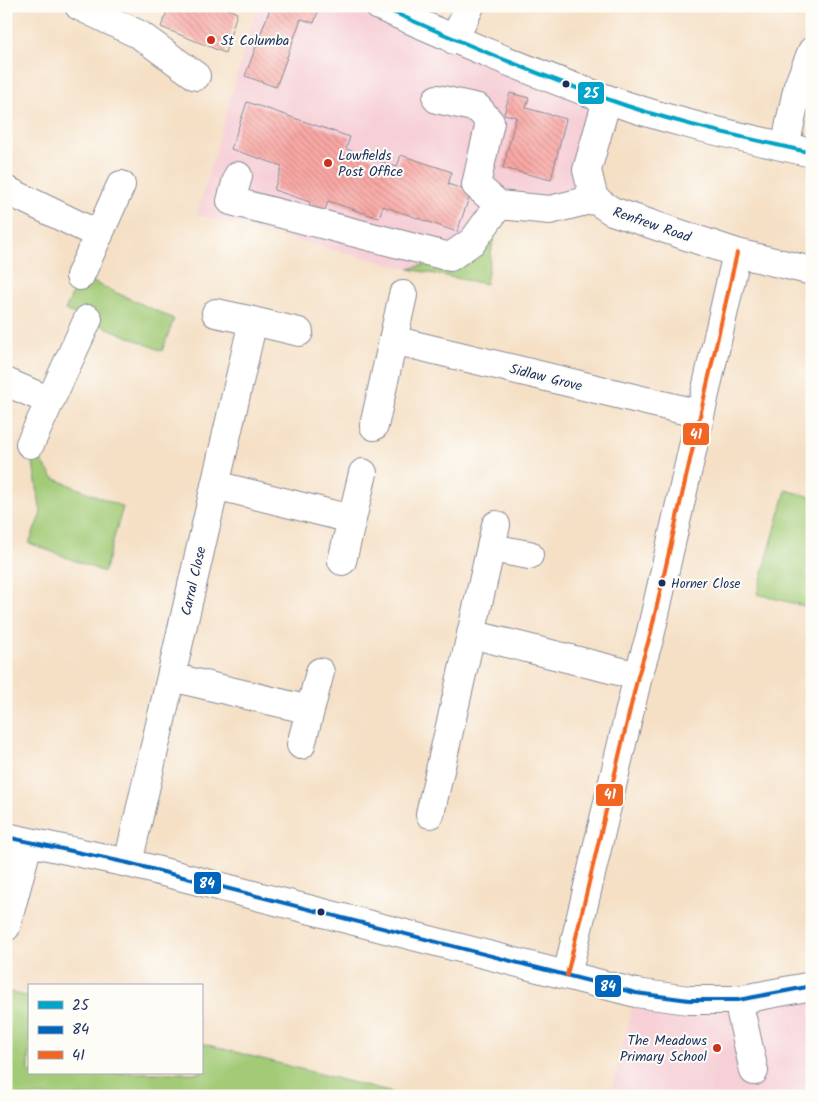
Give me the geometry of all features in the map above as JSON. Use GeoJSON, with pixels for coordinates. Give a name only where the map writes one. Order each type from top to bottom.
{"type":"FeatureCollection","features":[{"type":"Feature","properties":{"kind":"street"},"geometry":{"type":"LineString","coordinates":[[379,6],[454,40],[607,100],[680,122],[812,153]]}},
{"type":"Feature","properties":{"kind":"street"},"geometry":{"type":"LineString","coordinates":[[454,40],[470,6]]}},
{"type":"Feature","properties":{"kind":"street"},"geometry":{"type":"LineString","coordinates":[[84,8],[140,35],[196,76]]}},
{"type":"Feature","properties":{"kind":"street"},"geometry":{"type":"LineString","coordinates":[[785,147],[798,86],[812,51]]}},
{"type":"Feature","properties":{"kind":"street"},"geometry":{"type":"LineString","coordinates":[[437,99],[478,108],[490,122],[476,185],[499,205],[550,210],[594,199],[587,170],[607,100]]}},
{"type":"Feature","properties":{"kind":"street"},"geometry":{"type":"LineString","coordinates":[[238,176],[231,201],[450,257],[473,241],[499,205]]}},
{"type":"Feature","properties":{"kind":"street"},"geometry":{"type":"LineString","coordinates":[[80,276],[121,185]]}},
{"type":"Feature","properties":{"kind":"street"},"geometry":{"type":"LineString","coordinates":[[6,190],[99,235]]}},
{"type":"Feature","properties":{"kind":"street","name":"Renfrew Road"},"geometry":{"type":"LineString","coordinates":[[594,199],[612,211],[737,253],[812,271]]}},
{"type":"Feature","properties":{"kind":"street"},"geometry":{"type":"LineString","coordinates":[[567,975],[638,676],[650,636],[737,253]]}},
{"type":"Feature","properties":{"kind":"street"},"geometry":{"type":"LineString","coordinates":[[374,426],[403,295]]}},
{"type":"Feature","properties":{"kind":"street"},"geometry":{"type":"LineString","coordinates":[[216,313],[299,332]]}},
{"type":"Feature","properties":{"kind":"street"},"geometry":{"type":"LineString","coordinates":[[30,444],[88,319]]}},
{"type":"Feature","properties":{"kind":"street","name":"Carral Close"},"geometry":{"type":"LineString","coordinates":[[128,863],[253,321]]}},
{"type":"Feature","properties":{"kind":"street","name":"Sidlaw Grove"},"geometry":{"type":"LineString","coordinates":[[393,340],[700,414]]}},
{"type":"Feature","properties":{"kind":"street"},"geometry":{"type":"LineString","coordinates":[[6,382],[50,401]]}},
{"type":"Feature","properties":{"kind":"street"},"geometry":{"type":"LineString","coordinates":[[342,561],[362,473]]}},
{"type":"Feature","properties":{"kind":"street"},"geometry":{"type":"LineString","coordinates":[[215,485],[351,519]]}},
{"type":"Feature","properties":{"kind":"street"},"geometry":{"type":"LineString","coordinates":[[430,814],[494,536],[529,555]]}},
{"type":"Feature","properties":{"kind":"street"},"geometry":{"type":"LineString","coordinates":[[471,634],[638,676]]}},
{"type":"Feature","properties":{"kind":"street"},"geometry":{"type":"LineString","coordinates":[[301,745],[320,672]]}},
{"type":"Feature","properties":{"kind":"street"},"geometry":{"type":"LineString","coordinates":[[171,677],[310,710]]}},
{"type":"Feature","properties":{"kind":"street"},"geometry":{"type":"LineString","coordinates":[[16,839],[128,863],[636,993],[689,1000],[738,1000],[812,986]]}},
{"type":"Feature","properties":{"kind":"street"},"geometry":{"type":"LineString","coordinates":[[6,927],[25,855],[16,839]]}},
{"type":"Feature","properties":{"kind":"street"},"geometry":{"type":"LineString","coordinates":[[738,1000],[754,1071]]}},
{"type":"Feature","properties":{"kind":"shaded area"},"geometry":{"type":"Polygon","coordinates":[[[257,6],[379,6],[607,100],[594,199],[499,205],[450,257],[409,269],[197,215],[257,6]]]}},
{"type":"Feature","properties":{"kind":"shaded area","name":"The Meadows Primary School"},"geometry":{"type":"Polygon","coordinates":[[[812,986],[812,1096],[610,1096],[636,993],[812,986]]]}},
{"type":"Feature","properties":{"kind":"green space"},"geometry":{"type":"Polygon","coordinates":[[[499,205],[486,284],[409,269],[450,257],[499,205]]]}},
{"type":"Feature","properties":{"kind":"green space"},"geometry":{"type":"Polygon","coordinates":[[[80,276],[174,319],[162,351],[65,310],[80,276]]]}},
{"type":"Feature","properties":{"kind":"green space"},"geometry":{"type":"Polygon","coordinates":[[[30,444],[53,478],[123,507],[104,572],[29,543],[41,513],[30,444]]]}},
{"type":"Feature","properties":{"kind":"green space"},"geometry":{"type":"Polygon","coordinates":[[[786,490],[812,497],[812,608],[757,594],[786,490]]]}},
{"type":"Feature","properties":{"kind":"green space"},"geometry":{"type":"Polygon","coordinates":[[[6,991],[28,997],[28,1074],[202,1074],[202,1043],[404,1096],[6,1096],[6,991]]]}},
{"type":"Feature","properties":{"kind":"building","name":"St Columba"},"geometry":{"type":"Polygon","coordinates":[[[155,6],[222,6],[237,13],[225,53],[161,27],[167,11],[155,6]]]}},
{"type":"Feature","properties":{"kind":"building"},"geometry":{"type":"Polygon","coordinates":[[[271,6],[320,6],[314,23],[301,19],[276,87],[245,76],[271,6]]]}},
{"type":"Feature","properties":{"kind":"building"},"geometry":{"type":"Polygon","coordinates":[[[510,93],[529,98],[526,108],[566,119],[551,180],[503,168],[516,117],[504,114],[510,93]]]}},
{"type":"Feature","properties":{"kind":"building"},"geometry":{"type":"Polygon","coordinates":[[[247,102],[350,137],[346,149],[397,167],[401,155],[452,172],[448,184],[471,192],[457,232],[383,206],[379,218],[328,201],[324,213],[308,208],[310,202],[274,190],[282,166],[231,149],[247,102]]]}},
{"type":"Feature","properties":{"kind":"transit line","name":"25"},"geometry":{"type":"LineString","coordinates":[[379,6],[578,89],[632,108],[708,129],[812,153]]}},
{"type":"Feature","properties":{"kind":"transit line","name":"41"},"geometry":{"type":"LineString","coordinates":[[567,975],[638,676],[650,636],[737,253]]}},
{"type":"Feature","properties":{"kind":"transit line","name":"84"},"geometry":{"type":"LineString","coordinates":[[6,837],[128,863],[636,993],[689,1000],[738,1000],[812,986]]}},
{"type":"Feature","properties":{"kind":"place","name":"St Columba"},"geometry":{"type":"Point","coordinates":[211,40]}},
{"type":"Feature","properties":{"kind":"place","name":"Lowfields Post Office"},"geometry":{"type":"Point","coordinates":[328,163]}},
{"type":"Feature","properties":{"kind":"place","name":"Horner Close"},"geometry":{"type":"Point","coordinates":[662,583]}},
{"type":"Feature","properties":{"kind":"place","name":"The Meadows Primary School"},"geometry":{"type":"Point","coordinates":[717,1048]}}]}
